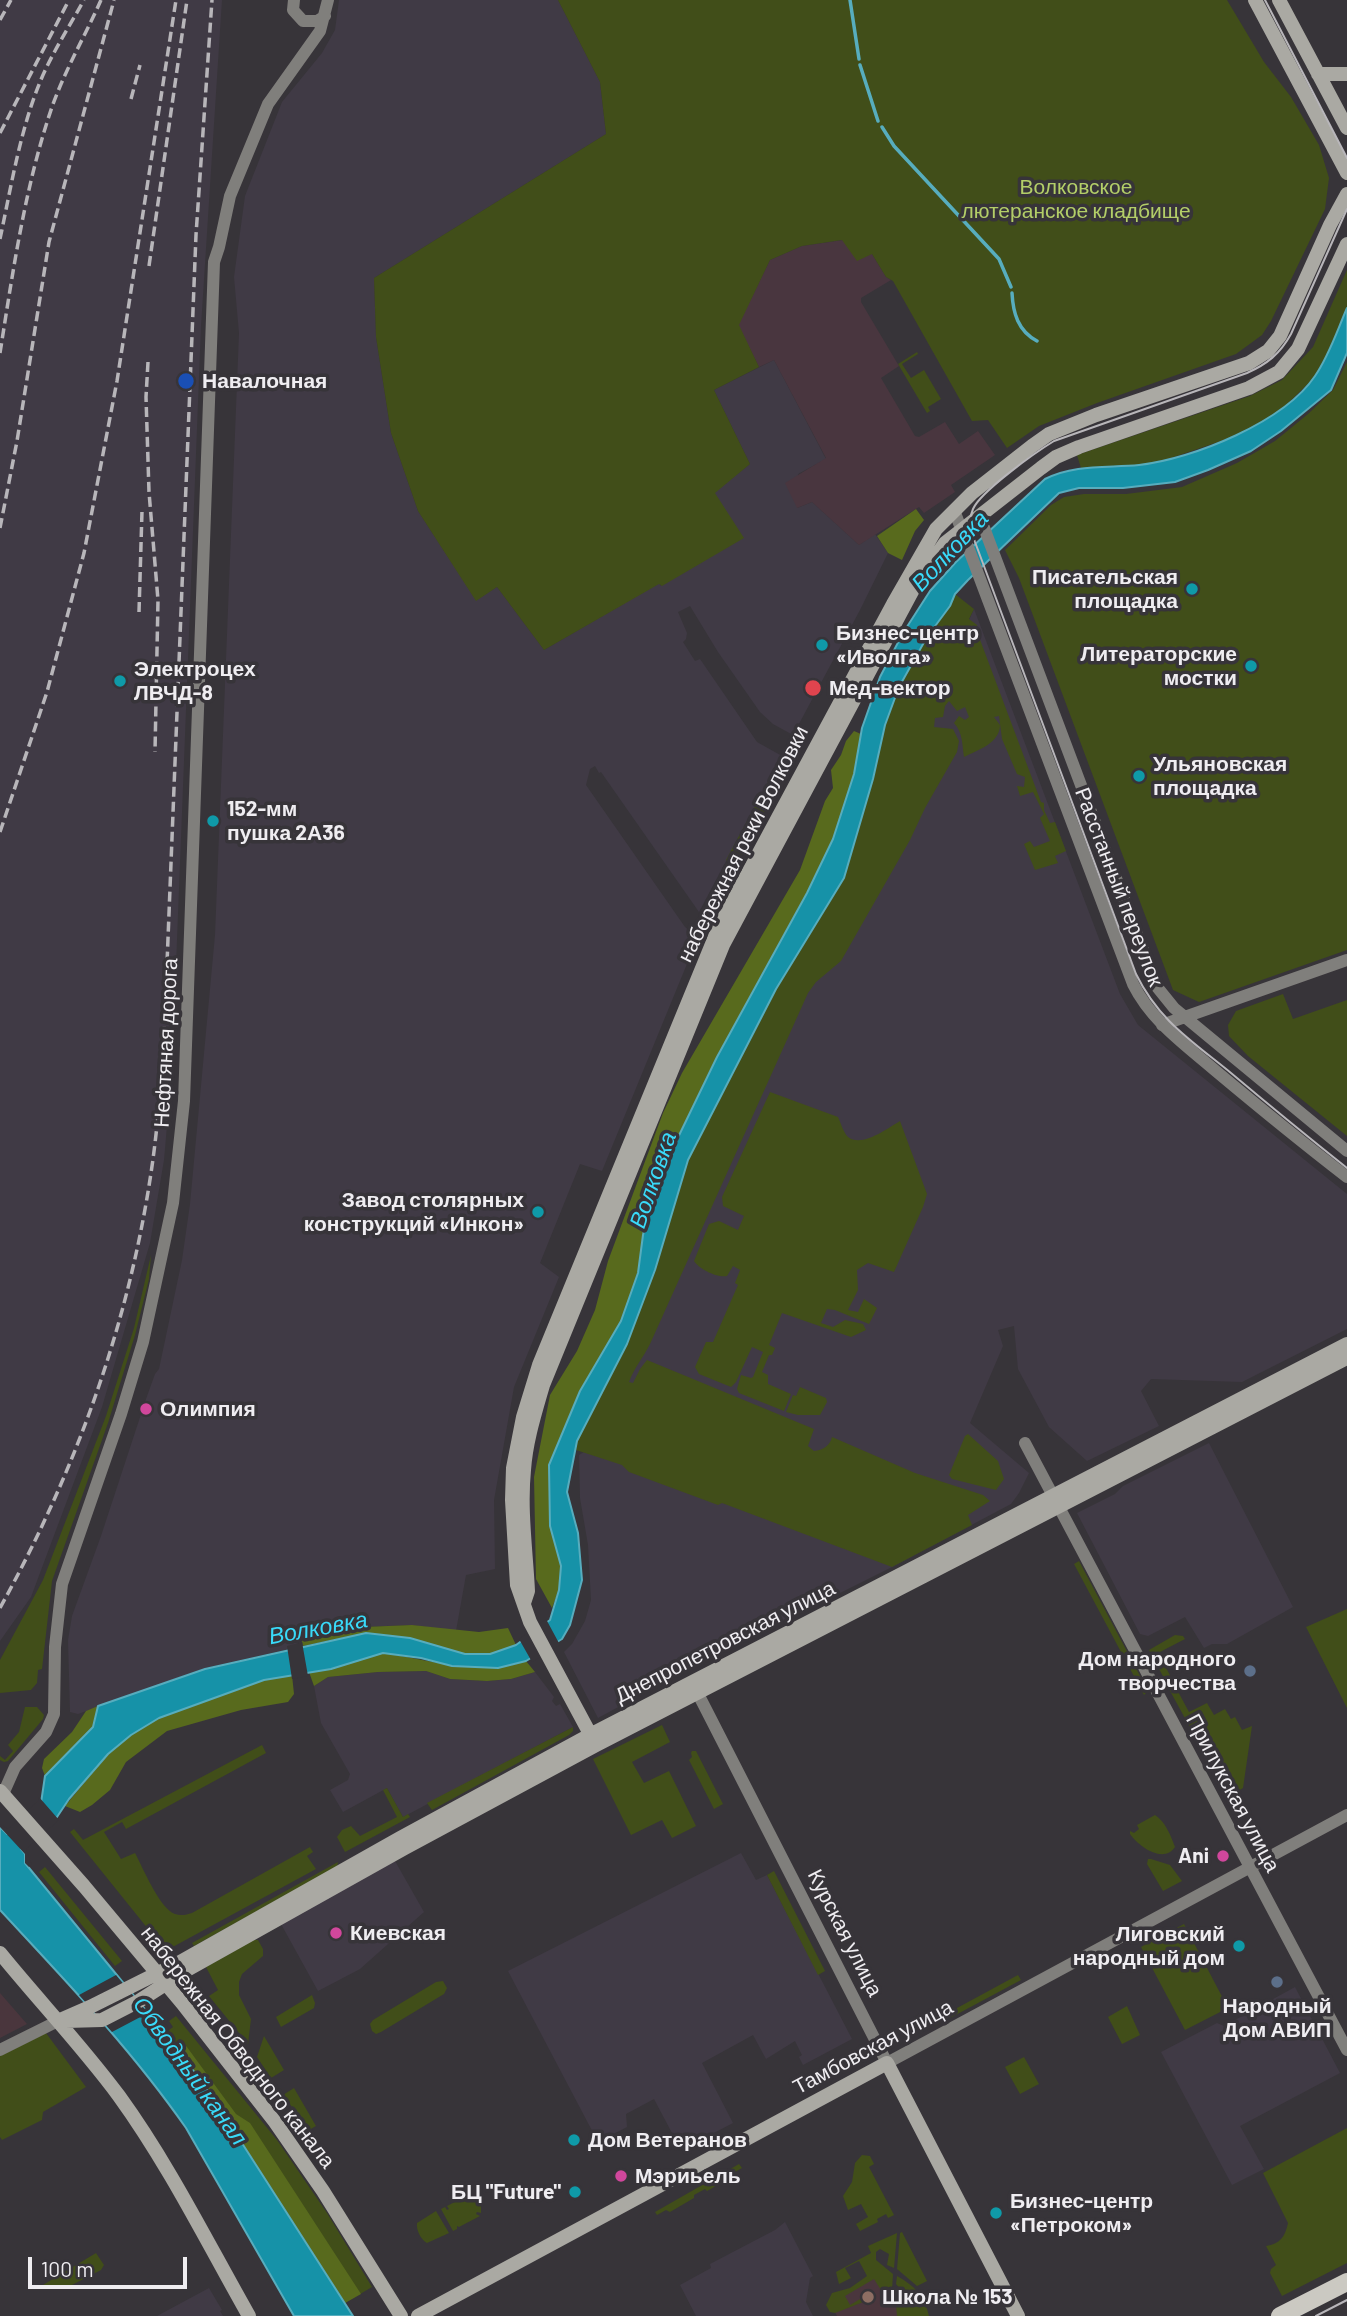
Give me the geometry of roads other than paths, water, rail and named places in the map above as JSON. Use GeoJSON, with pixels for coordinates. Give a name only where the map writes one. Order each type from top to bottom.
{"type":"FeatureCollection","features":[{"type":"Feature","properties":{"kind":"main road"},"geometry":{"type":"LineString","coordinates":[[1280,2316],[1347,2281]]}},
{"type":"Feature","properties":{"kind":"street","name":"Нефтяная дорога"},"geometry":{"type":"LineString","coordinates":[[5,1796],[15,1767],[46,1732],[54,1714],[55,1647],[62,1584],[138,1361],[173,1203],[184,1101],[214,262],[230,197],[268,104],[314,40],[325,16],[328,0]]}},
{"type":"Feature","properties":{"kind":"street"},"geometry":{"type":"LineString","coordinates":[[1255,0],[1347,173]]}},
{"type":"Feature","properties":{"kind":"street"},"geometry":{"type":"LineString","coordinates":[[1279,0],[1347,128]]}},
{"type":"Feature","properties":{"kind":"street"},"geometry":{"type":"LineString","coordinates":[[293,5],[299,18],[307,22],[317,21],[325,16]]}},
{"type":"Feature","properties":{"kind":"street"},"geometry":{"type":"LineString","coordinates":[[1318,74],[1347,74]]}},
{"type":"Feature","properties":{"kind":"street","name":"набережная реки Волковки"},"geometry":{"type":"LineString","coordinates":[[593,1740],[530,1622],[518,1591],[512,1483],[519,1434],[540,1365],[719,927],[918,557],[936,529],[954,510],[1032,446],[1073,424],[1263,356],[1280,336],[1330,225],[1347,194]]}},
{"type":"Feature","properties":{"kind":"street","name":"набережная реки Волковки"},"geometry":{"type":"LineString","coordinates":[[524,1603],[528,1591],[523,1482],[526,1453],[543,1385],[730,929],[908,597],[946,543],[1041,468],[1068,451],[1249,388],[1279,372],[1293,358],[1303,342],[1347,244]]}},
{"type":"Feature","properties":{"kind":"street"},"geometry":{"type":"LineString","coordinates":[[954,510],[962,530]]}},
{"type":"Feature","properties":{"kind":"street","name":"Расстанный переулок"},"geometry":{"type":"LineString","coordinates":[[980,517],[1152,975],[1166,1000],[1347,1151]]}},
{"type":"Feature","properties":{"kind":"street","name":"Расстанный переулок"},"geometry":{"type":"LineString","coordinates":[[962,530],[1133,984],[1144,1005],[1161,1025],[1347,1177]]}},
{"type":"Feature","properties":{"kind":"street"},"geometry":{"type":"LineString","coordinates":[[1161,1025],[1347,960]]}},
{"type":"Feature","properties":{"kind":"street","name":"Днепропетровская улица"},"geometry":{"type":"LineString","coordinates":[[58,2021],[180,1962],[400,1838],[1056,1500],[1347,1344]]}},
{"type":"Feature","properties":{"kind":"street","name":"Днепропетровская улица"},"geometry":{"type":"LineString","coordinates":[[1056,1500],[1347,1358]]}},
{"type":"Feature","properties":{"kind":"street","name":"Прилукская улица"},"geometry":{"type":"LineString","coordinates":[[1025,1443],[1347,2050]]}},
{"type":"Feature","properties":{"kind":"street","name":"Курская улица"},"geometry":{"type":"LineString","coordinates":[[694,1688],[1018,2316]]}},
{"type":"Feature","properties":{"kind":"street","name":"Днепропетровская улица"},"geometry":{"type":"LineString","coordinates":[[58,2021],[102,2020],[139,2001],[187,1970],[593,1740]]}},
{"type":"Feature","properties":{"kind":"street","name":"набережная Обводного канала"},"geometry":{"type":"LineString","coordinates":[[5,1796],[166,1985],[282,2132],[401,2316]]}},
{"type":"Feature","properties":{"kind":"street","name":"Тамбовская улица"},"geometry":{"type":"LineString","coordinates":[[418,2316],[1347,1815]]}},
{"type":"Feature","properties":{"kind":"street"},"geometry":{"type":"LineString","coordinates":[[0,1953],[95,2064],[138,2124],[249,2316]]}},
{"type":"Feature","properties":{"kind":"street"},"geometry":{"type":"LineString","coordinates":[[0,2050],[58,2021]]}},
{"type":"Feature","properties":{"kind":"water","name":"Обводный канал"},"geometry":{"type":"Polygon","coordinates":[[[1347,308],[1347,353],[1331,390],[1281,431],[1251,451],[1175,482],[1123,488],[1079,488],[1059,493],[955,594],[950,606],[927,637],[899,687],[885,725],[873,779],[844,878],[776,989],[688,1160],[655,1270],[627,1344],[577,1441],[567,1492],[578,1533],[582,1580],[570,1625],[562,1639],[526,1661],[498,1668],[452,1666],[421,1658],[383,1653],[331,1669],[264,1680],[159,1718],[131,1735],[108,1754],[57,1817],[21,1849],[25,1854],[25,1863],[180,2052],[213,2098],[353,2316],[294,2316],[186,2128],[165,2099],[97,2016],[0,1910],[0,1827],[7,1834],[41,1803],[45,1776],[93,1727],[98,1706],[205,1669],[366,1633],[410,1638],[465,1654],[490,1654],[516,1645],[550,1620],[559,1590],[561,1566],[550,1526],[549,1465],[580,1391],[621,1321],[638,1273],[654,1187],[717,1057],[807,893],[833,839],[854,774],[862,728],[880,677],[903,633],[930,591],[956,562],[1045,479],[1067,471],[1139,465],[1185,455],[1236,436],[1282,408],[1301,393],[1315,376],[1329,352],[1347,308]]]}},
{"type":"Feature","properties":{"kind":"waterway"},"geometry":{"type":"LineString","coordinates":[[850,0],[859,59]]}},
{"type":"Feature","properties":{"kind":"waterway"},"geometry":{"type":"LineString","coordinates":[[860,65],[878,121]]}},
{"type":"Feature","properties":{"kind":"waterway"},"geometry":{"type":"LineString","coordinates":[[882,127],[894,146],[999,259],[1011,287]]}},
{"type":"Feature","properties":{"kind":"waterway"},"geometry":{"type":"LineString","coordinates":[[1012,293],[1021,327],[1037,341]]}},
{"type":"Feature","properties":{"kind":"tram line"},"geometry":{"type":"LineString","coordinates":[[1265,0],[1347,158]]}},
{"type":"Feature","properties":{"kind":"tram line"},"geometry":{"type":"LineString","coordinates":[[1347,209],[1291,334],[1272,358],[1247,373],[1054,441],[997,482],[978,501],[970,521],[975,542],[1136,974],[1145,990],[1166,1018],[1190,1040],[1347,1168]]}},
{"type":"Feature","properties":{"kind":"tram line"},"geometry":{"type":"LineString","coordinates":[[1316,2316],[1347,2300]]}},
{"type":"Feature","properties":{"kind":"railway"},"geometry":{"type":"LineString","coordinates":[[0,20],[11,0]]}},
{"type":"Feature","properties":{"kind":"railway"},"geometry":{"type":"LineString","coordinates":[[0,133],[69,0]]}},
{"type":"Feature","properties":{"kind":"railway"},"geometry":{"type":"LineString","coordinates":[[0,239],[33,101],[50,61],[84,0]]}},
{"type":"Feature","properties":{"kind":"railway"},"geometry":{"type":"LineString","coordinates":[[0,353],[34,167],[52,107],[101,0]]}},
{"type":"Feature","properties":{"kind":"railway"},"geometry":{"type":"LineString","coordinates":[[0,528],[49,242],[114,0]]}},
{"type":"Feature","properties":{"kind":"railway"},"geometry":{"type":"LineString","coordinates":[[0,832],[47,692],[84,553],[117,381],[176,0]]}},
{"type":"Feature","properties":{"kind":"railway"},"geometry":{"type":"LineString","coordinates":[[149,266],[187,0]]}},
{"type":"Feature","properties":{"kind":"railway"},"geometry":{"type":"LineString","coordinates":[[0,1608],[52,1504],[95,1397],[128,1287],[154,1153],[165,1014],[196,235],[212,0]]}},
{"type":"Feature","properties":{"kind":"railway"},"geometry":{"type":"LineString","coordinates":[[131,99],[140,65]]}},
{"type":"Feature","properties":{"kind":"railway"},"geometry":{"type":"LineString","coordinates":[[148,362],[146,397],[149,492],[158,600],[155,752]]}},
{"type":"Feature","properties":{"kind":"railway"},"geometry":{"type":"LineString","coordinates":[[139,612],[142,511]]}},
{"type":"Feature","properties":{"kind":"place","name":"Навалочная"},"geometry":{"type":"Point","coordinates":[186,381]}},
{"type":"Feature","properties":{"kind":"place","name":"Писательская площадка"},"geometry":{"type":"Point","coordinates":[1192,589]}},
{"type":"Feature","properties":{"kind":"place","name":"Бизнес-центр «Иволга»"},"geometry":{"type":"Point","coordinates":[822,645]}},
{"type":"Feature","properties":{"kind":"place","name":"Литераторские мостки"},"geometry":{"type":"Point","coordinates":[1251,666]}},
{"type":"Feature","properties":{"kind":"place","name":"Электроцех ЛВЧД-8"},"geometry":{"type":"Point","coordinates":[120,681]}},
{"type":"Feature","properties":{"kind":"place","name":"Мед-вектор"},"geometry":{"type":"Point","coordinates":[813,688]}},
{"type":"Feature","properties":{"kind":"place","name":"Ульяновская площадка"},"geometry":{"type":"Point","coordinates":[1139,776]}},
{"type":"Feature","properties":{"kind":"place","name":"152-мм пушка 2А36"},"geometry":{"type":"Point","coordinates":[213,821]}},
{"type":"Feature","properties":{"kind":"place","name":"Завод столярных конструкций «Инкон»"},"geometry":{"type":"Point","coordinates":[538,1212]}},
{"type":"Feature","properties":{"kind":"place","name":"Олимпия"},"geometry":{"type":"Point","coordinates":[146,1409]}},
{"type":"Feature","properties":{"kind":"place","name":"Дом народного творчества"},"geometry":{"type":"Point","coordinates":[1250,1671]}},
{"type":"Feature","properties":{"kind":"place","name":"Ani"},"geometry":{"type":"Point","coordinates":[1223,1856]}},
{"type":"Feature","properties":{"kind":"place","name":"Киевская"},"geometry":{"type":"Point","coordinates":[336,1933]}},
{"type":"Feature","properties":{"kind":"place","name":"Лиговский народный дом"},"geometry":{"type":"Point","coordinates":[1239,1946]}},
{"type":"Feature","properties":{"kind":"place","name":"Народный Дом АВИП"},"geometry":{"type":"Point","coordinates":[1277,1982]}},
{"type":"Feature","properties":{"kind":"place","name":"Дом Ветеранов"},"geometry":{"type":"Point","coordinates":[574,2140]}},
{"type":"Feature","properties":{"kind":"place","name":"Мэриьель"},"geometry":{"type":"Point","coordinates":[621,2176]}},
{"type":"Feature","properties":{"kind":"place","name":"БЦ \"Future\""},"geometry":{"type":"Point","coordinates":[575,2192]}},
{"type":"Feature","properties":{"kind":"place","name":"Бизнес-центр «Петроком»"},"geometry":{"type":"Point","coordinates":[996,2213]}},
{"type":"Feature","properties":{"kind":"place","name":"Школа № 153"},"geometry":{"type":"Point","coordinates":[868,2297]}},
{"type":"Feature","properties":{"kind":"park label","name":"Волковское лютеранское кладбище"},"geometry":{"type":"Point","coordinates":[1076,199]}},
{"type":"Feature","properties":{"kind":"water label","name":"Волковка"},"geometry":{"type":"Point","coordinates":[950,551]}},
{"type":"Feature","properties":{"kind":"water label","name":"Волковка"},"geometry":{"type":"Point","coordinates":[653,1180]}},
{"type":"Feature","properties":{"kind":"water label","name":"Волковка"},"geometry":{"type":"Point","coordinates":[318,1628]}}]}
